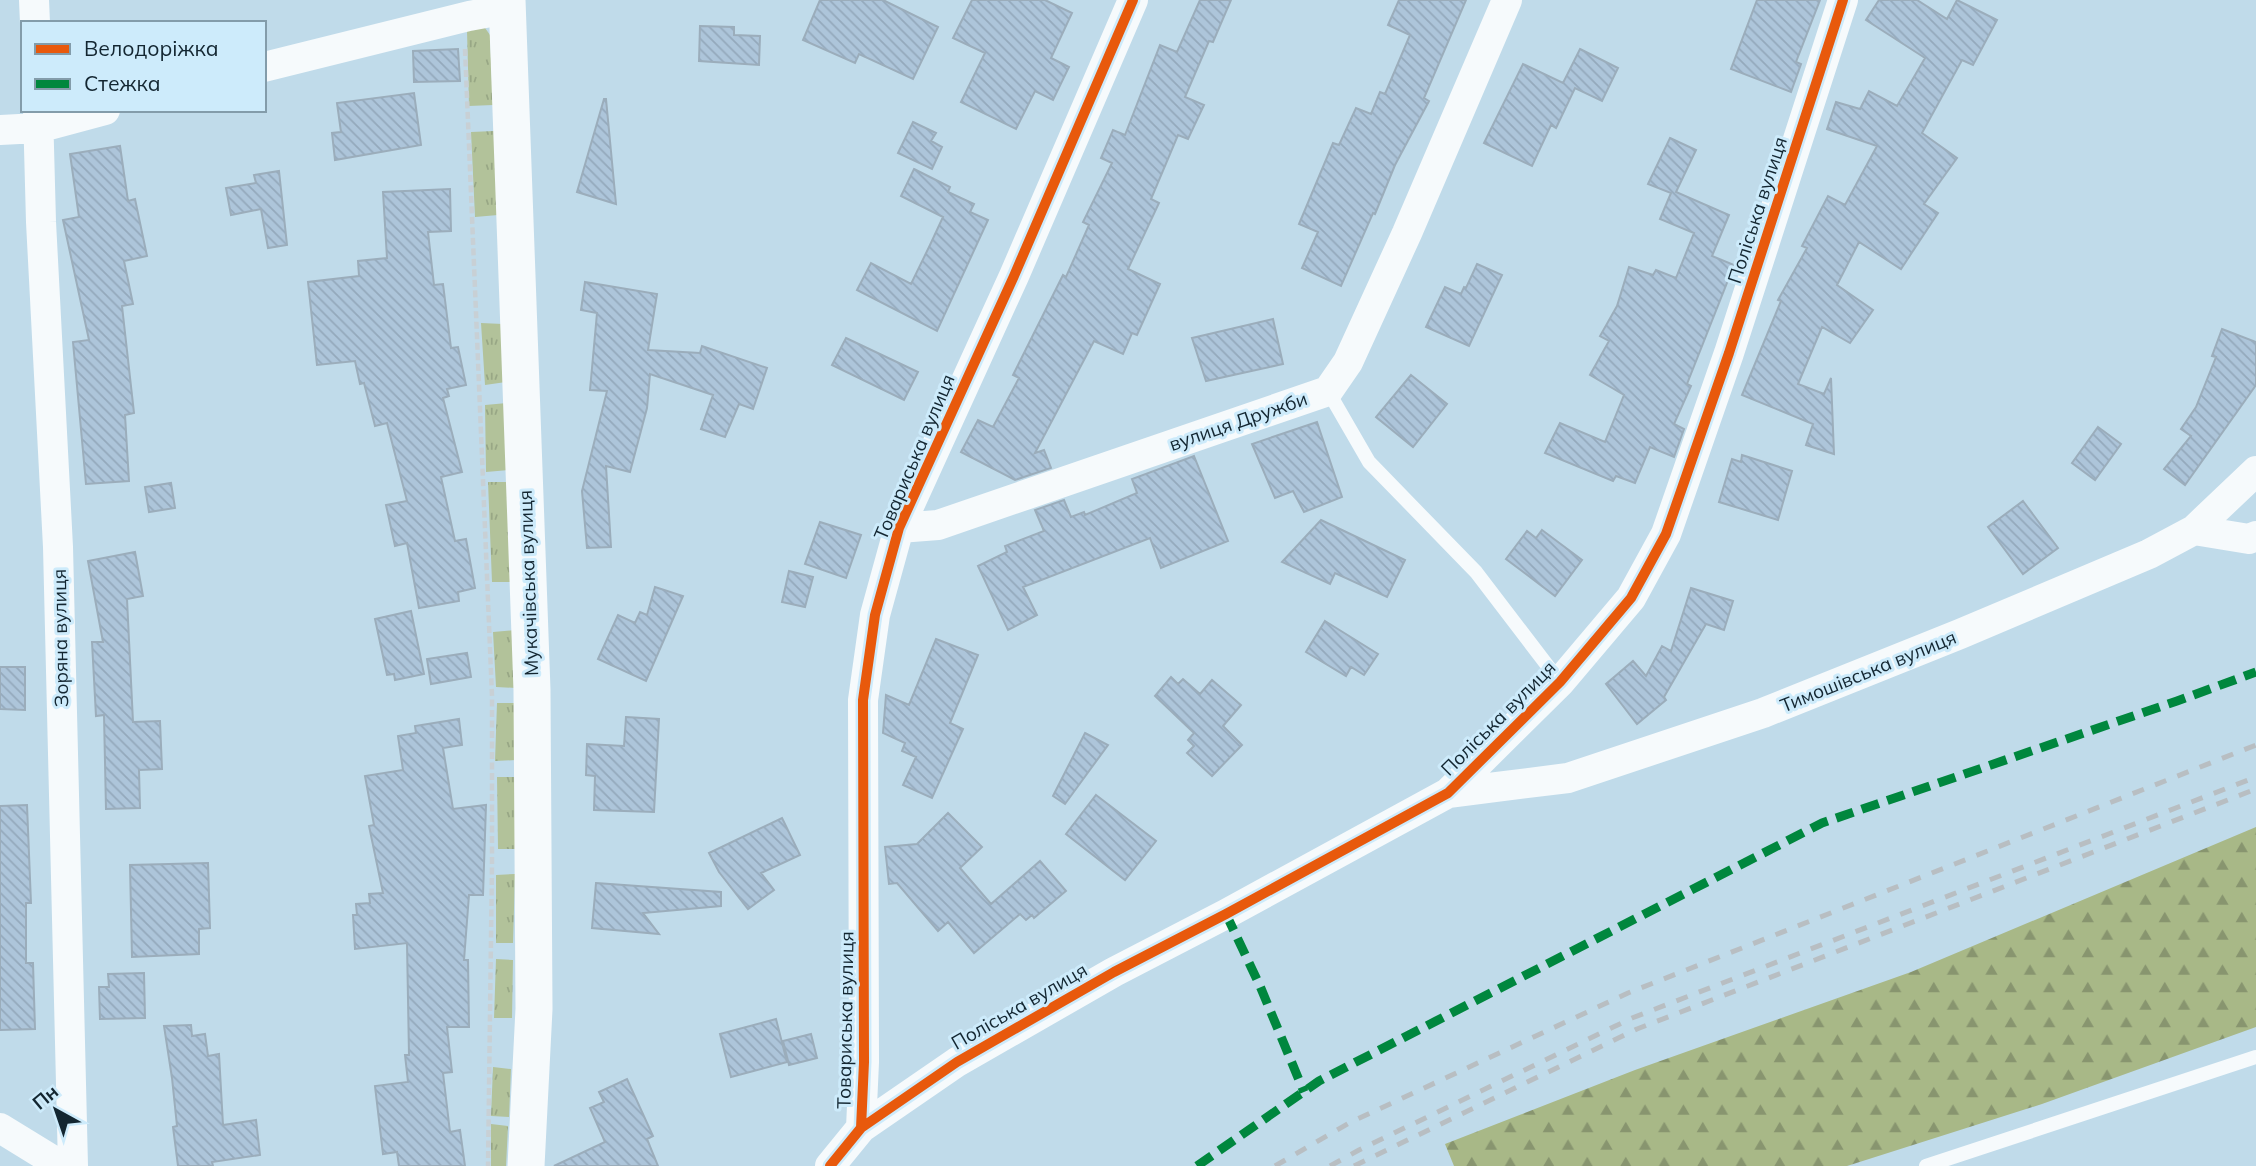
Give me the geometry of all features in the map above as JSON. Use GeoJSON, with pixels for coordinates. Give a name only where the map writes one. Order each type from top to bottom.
{"type":"FeatureCollection","features":[{"type":"Feature","properties":{"kind":"street"},"geometry":{"type":"LineString","coordinates":[[34,0],[35,21]]}},
{"type":"Feature","properties":{"kind":"street","name":"Товариська вулиця"},"geometry":{"type":"LineString","coordinates":[[861,1128],[864,1062],[863,700],[875,615],[899,528],[1014,276],[1133,0]]}},
{"type":"Feature","properties":{"kind":"street","name":"вулиця Дружби"},"geometry":{"type":"LineString","coordinates":[[899,528],[938,525],[1328,390],[1354,351],[1507,0]]}},
{"type":"Feature","properties":{"kind":"street","name":"Поліська вулиця"},"geometry":{"type":"LineString","coordinates":[[830,1166],[861,1128],[957,1062],[1102,979],[1448,793],[1560,682],[1631,598],[1665,534],[1729,353],[1843,0]]}},
{"type":"Feature","properties":{"kind":"street"},"geometry":{"type":"LineString","coordinates":[[266,67],[507,5]]}},
{"type":"Feature","properties":{"kind":"street","name":"Мукачівська вулиця"},"geometry":{"type":"LineString","coordinates":[[507,5],[532,690],[534,1009],[526,1166]]}},
{"type":"Feature","properties":{"kind":"street"},"geometry":{"type":"LineString","coordinates":[[0,130],[38,119],[90,112]]}},
{"type":"Feature","properties":{"kind":"street","name":"Зоряна вулиця"},"geometry":{"type":"LineString","coordinates":[[38,119],[58,547],[72,1166]]}},
{"type":"Feature","properties":{"kind":"street","name":"Тимошівська вулиця"},"geometry":{"type":"LineString","coordinates":[[1448,793],[1567,778],[1763,713],[2149,554],[2194,530],[2256,471]]}},
{"type":"Feature","properties":{"kind":"street"},"geometry":{"type":"LineString","coordinates":[[2194,530],[2249,539],[2256,536]]}},
{"type":"Feature","properties":{"kind":"street"},"geometry":{"type":"LineString","coordinates":[[0,1128],[62,1166]]}},
{"type":"Feature","properties":{"kind":"lane"},"geometry":{"type":"LineString","coordinates":[[1328,390],[1369,462],[1476,572],[1560,682]]}},
{"type":"Feature","properties":{"kind":"lane"},"geometry":{"type":"LineString","coordinates":[[1926,1166],[2256,1057]]}},
{"type":"Feature","properties":{"kind":"path"},"geometry":{"type":"LineString","coordinates":[[469,16],[464,31],[492,696],[488,1166]]}},
{"type":"Feature","properties":{"kind":"green space"},"geometry":{"type":"Polygon","coordinates":[[[483,25],[490,35],[493,105],[469,106],[467,31],[483,25]]]}},
{"type":"Feature","properties":{"kind":"green space"},"geometry":{"type":"Polygon","coordinates":[[[494,131],[498,215],[475,217],[471,132],[494,131]]]}},
{"type":"Feature","properties":{"kind":"green space"},"geometry":{"type":"Polygon","coordinates":[[[481,323],[503,324],[506,382],[485,385],[481,323]]]}},
{"type":"Feature","properties":{"kind":"green space"},"geometry":{"type":"Polygon","coordinates":[[[507,403],[509,470],[486,472],[485,405],[507,403]]]}},
{"type":"Feature","properties":{"kind":"green space"},"geometry":{"type":"Polygon","coordinates":[[[488,482],[511,482],[514,582],[492,582],[488,482]]]}},
{"type":"Feature","properties":{"kind":"green space"},"geometry":{"type":"Polygon","coordinates":[[[515,630],[516,688],[496,687],[493,632],[515,630]]]}},
{"type":"Feature","properties":{"kind":"green space"},"geometry":{"type":"Polygon","coordinates":[[[497,703],[514,703],[516,760],[495,761],[497,703]]]}},
{"type":"Feature","properties":{"kind":"green space"},"geometry":{"type":"Polygon","coordinates":[[[497,777],[516,777],[515,849],[498,849],[497,777]]]}},
{"type":"Feature","properties":{"kind":"green space"},"geometry":{"type":"Polygon","coordinates":[[[2256,827],[2256,1027],[2042,1104],[1847,1166],[1454,1166],[1445,1144],[1635,1070],[1911,972],[2256,827]]]}},
{"type":"Feature","properties":{"kind":"green space"},"geometry":{"type":"Polygon","coordinates":[[[515,874],[513,943],[496,943],[496,875],[515,874]]]}},
{"type":"Feature","properties":{"kind":"green space"},"geometry":{"type":"Polygon","coordinates":[[[496,959],[513,960],[512,1018],[494,1018],[496,959]]]}},
{"type":"Feature","properties":{"kind":"green space"},"geometry":{"type":"Polygon","coordinates":[[[493,1067],[511,1069],[509,1117],[491,1116],[493,1067]]]}},
{"type":"Feature","properties":{"kind":"green space"},"geometry":{"type":"Polygon","coordinates":[[[491,1124],[508,1126],[506,1166],[491,1166],[491,1124]]]}},
{"type":"Feature","properties":{"kind":"building"},"geometry":{"type":"Polygon","coordinates":[[[820,0],[883,0],[938,27],[913,79],[859,54],[855,63],[803,40],[820,0]]]}},
{"type":"Feature","properties":{"kind":"building"},"geometry":{"type":"Polygon","coordinates":[[[972,0],[1045,0],[1072,13],[1051,58],[1069,67],[1053,100],[1035,91],[1016,129],[961,102],[985,53],[953,38],[972,0]]]}},
{"type":"Feature","properties":{"kind":"building"},"geometry":{"type":"Polygon","coordinates":[[[1200,0],[1231,0],[1213,42],[1209,41],[1185,97],[1204,105],[1188,139],[1178,135],[1151,199],[1159,203],[1128,269],[1160,284],[1137,335],[1132,333],[1123,354],[1094,341],[1035,453],[1044,450],[1051,468],[1015,480],[961,452],[978,420],[993,427],[1019,378],[1013,375],[1063,275],[1066,277],[1089,225],[1083,222],[1112,163],[1101,158],[1113,130],[1125,135],[1160,45],[1177,52],[1200,0]]]}},
{"type":"Feature","properties":{"kind":"building"},"geometry":{"type":"Polygon","coordinates":[[[1399,0],[1466,0],[1424,98],[1429,101],[1395,165],[1341,286],[1302,268],[1318,232],[1299,224],[1333,143],[1339,145],[1356,108],[1371,114],[1380,92],[1385,94],[1410,35],[1388,25],[1399,0]]]}},
{"type":"Feature","properties":{"kind":"building"},"geometry":{"type":"Polygon","coordinates":[[[1757,0],[1820,0],[1796,62],[1801,64],[1791,92],[1731,69],[1757,0]]]}},
{"type":"Feature","properties":{"kind":"building"},"geometry":{"type":"Polygon","coordinates":[[[1879,0],[1917,0],[1947,19],[1957,0],[1997,20],[1973,65],[1962,60],[1922,133],[1957,158],[1924,204],[1938,213],[1901,269],[1859,242],[1837,285],[1873,310],[1850,343],[1822,327],[1798,384],[1824,394],[1831,378],[1834,454],[1806,445],[1813,424],[1742,395],[1781,301],[1778,300],[1807,248],[1802,246],[1828,196],[1845,205],[1877,146],[1827,129],[1836,102],[1860,109],[1869,91],[1897,106],[1925,58],[1866,20],[1879,0]]]}},
{"type":"Feature","properties":{"kind":"building"},"geometry":{"type":"Polygon","coordinates":[[[700,26],[734,27],[734,35],[760,36],[759,65],[699,61],[700,26]]]}},
{"type":"Feature","properties":{"kind":"building"},"geometry":{"type":"Polygon","coordinates":[[[458,49],[460,81],[414,82],[413,51],[458,49]]]}},
{"type":"Feature","properties":{"kind":"building"},"geometry":{"type":"Polygon","coordinates":[[[1580,49],[1618,68],[1602,101],[1575,88],[1556,128],[1551,125],[1532,166],[1484,143],[1523,64],[1563,83],[1580,49]]]}},
{"type":"Feature","properties":{"kind":"building"},"geometry":{"type":"Polygon","coordinates":[[[414,93],[421,145],[335,160],[332,133],[341,132],[337,103],[414,93]]]}},
{"type":"Feature","properties":{"kind":"building"},"geometry":{"type":"Polygon","coordinates":[[[606,99],[616,204],[577,192],[606,99]]]}},
{"type":"Feature","properties":{"kind":"building"},"geometry":{"type":"Polygon","coordinates":[[[913,122],[936,133],[931,141],[942,147],[932,169],[898,153],[913,122]]]}},
{"type":"Feature","properties":{"kind":"building"},"geometry":{"type":"Polygon","coordinates":[[[1670,138],[1696,150],[1676,192],[1729,215],[1712,256],[1734,265],[1687,384],[1691,386],[1674,424],[1684,429],[1674,457],[1650,447],[1635,483],[1616,476],[1613,481],[1545,453],[1560,423],[1605,442],[1624,395],[1590,375],[1609,341],[1600,336],[1617,306],[1629,267],[1653,275],[1656,270],[1676,278],[1694,233],[1660,219],[1671,193],[1648,184],[1670,138]]]}},
{"type":"Feature","properties":{"kind":"building"},"geometry":{"type":"Polygon","coordinates":[[[120,146],[128,201],[135,199],[147,256],[124,261],[133,304],[122,306],[134,413],[125,415],[129,481],[86,484],[73,342],[89,340],[63,220],[79,217],[70,154],[120,146]]]}},
{"type":"Feature","properties":{"kind":"building"},"geometry":{"type":"Polygon","coordinates":[[[914,169],[950,187],[948,192],[974,204],[970,212],[988,220],[937,331],[857,290],[871,263],[911,284],[930,245],[943,217],[901,196],[914,169]]]}},
{"type":"Feature","properties":{"kind":"building"},"geometry":{"type":"Polygon","coordinates":[[[279,171],[287,245],[268,248],[261,209],[231,215],[226,188],[256,183],[254,175],[279,171]]]}},
{"type":"Feature","properties":{"kind":"building"},"geometry":{"type":"Polygon","coordinates":[[[450,189],[451,231],[428,232],[434,285],[443,284],[451,348],[458,347],[466,385],[447,389],[449,396],[443,398],[462,472],[441,477],[455,541],[466,539],[475,588],[458,592],[459,601],[419,608],[407,543],[395,546],[386,505],[407,501],[387,423],[375,426],[364,383],[360,384],[355,361],[317,365],[308,282],[359,276],[358,261],[387,258],[383,192],[450,189]]]}},
{"type":"Feature","properties":{"kind":"building"},"geometry":{"type":"Polygon","coordinates":[[[1477,264],[1502,275],[1469,346],[1426,327],[1445,287],[1461,294],[1477,264]]]}},
{"type":"Feature","properties":{"kind":"building"},"geometry":{"type":"Polygon","coordinates":[[[585,282],[657,294],[648,350],[700,353],[702,346],[767,368],[753,409],[739,404],[725,437],[701,429],[713,395],[650,374],[647,408],[630,472],[606,466],[611,547],[587,548],[582,491],[607,391],[590,390],[597,313],[581,310],[585,282]]]}},
{"type":"Feature","properties":{"kind":"building"},"geometry":{"type":"Polygon","coordinates":[[[1273,319],[1283,364],[1206,381],[1192,338],[1273,319]]]}},
{"type":"Feature","properties":{"kind":"building"},"geometry":{"type":"Polygon","coordinates":[[[2222,329],[2256,342],[2256,385],[2185,485],[2164,469],[2191,436],[2181,429],[2196,407],[2216,357],[2212,356],[2222,329]]]}},
{"type":"Feature","properties":{"kind":"building"},"geometry":{"type":"Polygon","coordinates":[[[846,338],[918,372],[904,400],[832,365],[846,338]]]}},
{"type":"Feature","properties":{"kind":"building"},"geometry":{"type":"Polygon","coordinates":[[[1411,375],[1447,404],[1413,447],[1376,417],[1411,375]]]}},
{"type":"Feature","properties":{"kind":"building"},"geometry":{"type":"Polygon","coordinates":[[[1317,422],[1342,497],[1304,512],[1293,491],[1275,498],[1252,444],[1317,422]]]}},
{"type":"Feature","properties":{"kind":"building"},"geometry":{"type":"Polygon","coordinates":[[[2098,427],[2121,444],[2095,480],[2072,463],[2098,427]]]}},
{"type":"Feature","properties":{"kind":"building"},"geometry":{"type":"Polygon","coordinates":[[[1742,455],[1792,471],[1778,520],[1719,502],[1732,459],[1741,462],[1742,455]]]}},
{"type":"Feature","properties":{"kind":"building"},"geometry":{"type":"Polygon","coordinates":[[[1194,456],[1228,541],[1161,568],[1150,538],[1023,587],[1037,615],[1008,630],[978,566],[1007,552],[1005,546],[1044,531],[1035,510],[1064,500],[1071,517],[1084,512],[1085,515],[1137,493],[1132,479],[1194,456]]]}},
{"type":"Feature","properties":{"kind":"building"},"geometry":{"type":"Polygon","coordinates":[[[171,483],[175,508],[149,512],[145,487],[171,483]]]}},
{"type":"Feature","properties":{"kind":"building"},"geometry":{"type":"Polygon","coordinates":[[[2023,501],[2058,548],[2023,574],[1988,527],[2023,501]]]}},
{"type":"Feature","properties":{"kind":"building"},"geometry":{"type":"Polygon","coordinates":[[[1321,520],[1405,560],[1387,597],[1335,573],[1330,584],[1282,562],[1321,520]]]}},
{"type":"Feature","properties":{"kind":"building"},"geometry":{"type":"Polygon","coordinates":[[[820,522],[861,535],[846,578],[805,564],[820,522]]]}},
{"type":"Feature","properties":{"kind":"building"},"geometry":{"type":"Polygon","coordinates":[[[1542,530],[1582,560],[1555,596],[1506,559],[1527,531],[1536,538],[1542,530]]]}},
{"type":"Feature","properties":{"kind":"building"},"geometry":{"type":"Polygon","coordinates":[[[135,552],[143,596],[127,599],[133,722],[160,721],[162,769],[139,770],[140,808],[106,809],[104,715],[96,716],[92,642],[103,642],[88,561],[135,552]]]}},
{"type":"Feature","properties":{"kind":"building"},"geometry":{"type":"Polygon","coordinates":[[[789,571],[813,577],[805,607],[782,602],[789,571]]]}},
{"type":"Feature","properties":{"kind":"building"},"geometry":{"type":"Polygon","coordinates":[[[655,587],[683,596],[646,681],[598,659],[618,615],[635,623],[640,612],[647,615],[655,587]]]}},
{"type":"Feature","properties":{"kind":"building"},"geometry":{"type":"Polygon","coordinates":[[[1691,588],[1733,601],[1724,630],[1706,624],[1664,697],[1666,700],[1637,724],[1606,684],[1633,661],[1646,676],[1662,646],[1671,651],[1691,588]]]}},
{"type":"Feature","properties":{"kind":"building"},"geometry":{"type":"Polygon","coordinates":[[[411,611],[424,674],[395,680],[394,674],[387,675],[375,619],[411,611]]]}},
{"type":"Feature","properties":{"kind":"building"},"geometry":{"type":"Polygon","coordinates":[[[1325,621],[1378,654],[1364,675],[1351,667],[1346,676],[1306,652],[1325,621]]]}},
{"type":"Feature","properties":{"kind":"building"},"geometry":{"type":"Polygon","coordinates":[[[936,639],[978,655],[950,723],[963,729],[932,798],[903,785],[916,757],[902,751],[905,743],[883,733],[886,695],[909,705],[936,639]]]}},
{"type":"Feature","properties":{"kind":"building"},"geometry":{"type":"Polygon","coordinates":[[[467,653],[471,677],[431,684],[427,659],[467,653]]]}},
{"type":"Feature","properties":{"kind":"building"},"geometry":{"type":"Polygon","coordinates":[[[0,667],[25,667],[25,710],[0,709],[0,667]]]}},
{"type":"Feature","properties":{"kind":"building"},"geometry":{"type":"Polygon","coordinates":[[[1171,677],[1178,684],[1183,679],[1200,694],[1212,680],[1241,705],[1223,726],[1242,745],[1212,776],[1187,753],[1194,746],[1188,740],[1194,733],[1155,696],[1171,677]]]}},
{"type":"Feature","properties":{"kind":"building"},"geometry":{"type":"Polygon","coordinates":[[[626,717],[659,719],[654,812],[594,810],[595,776],[586,775],[587,744],[624,746],[626,717]]]}},
{"type":"Feature","properties":{"kind":"building"},"geometry":{"type":"Polygon","coordinates":[[[459,719],[462,745],[443,748],[453,809],[486,805],[483,895],[469,895],[464,960],[468,960],[469,1027],[447,1027],[452,1072],[443,1073],[450,1132],[460,1130],[465,1166],[399,1166],[397,1152],[383,1154],[375,1086],[408,1082],[405,1055],[409,1055],[407,943],[355,949],[353,915],[357,915],[356,904],[370,903],[369,894],[383,893],[369,826],[374,825],[365,776],[403,770],[398,736],[416,733],[415,726],[459,719]]]}},
{"type":"Feature","properties":{"kind":"building"},"geometry":{"type":"Polygon","coordinates":[[[1085,733],[1108,745],[1065,804],[1053,796],[1085,733]]]}},
{"type":"Feature","properties":{"kind":"building"},"geometry":{"type":"Polygon","coordinates":[[[1096,795],[1156,841],[1125,880],[1066,834],[1096,795]]]}},
{"type":"Feature","properties":{"kind":"building"},"geometry":{"type":"Polygon","coordinates":[[[27,805],[31,903],[26,903],[26,963],[33,963],[35,1029],[0,1030],[0,806],[27,805]]]}},
{"type":"Feature","properties":{"kind":"building"},"geometry":{"type":"Polygon","coordinates":[[[948,813],[982,847],[960,868],[991,904],[1040,861],[1066,891],[1034,918],[1032,915],[1026,920],[1020,914],[974,953],[948,922],[938,931],[897,883],[889,884],[885,847],[917,844],[948,813]]]}},
{"type":"Feature","properties":{"kind":"building"},"geometry":{"type":"Polygon","coordinates":[[[782,818],[800,855],[761,873],[774,890],[748,909],[719,872],[709,853],[782,818]]]}},
{"type":"Feature","properties":{"kind":"building"},"geometry":{"type":"Polygon","coordinates":[[[208,863],[210,928],[199,929],[199,954],[132,957],[130,865],[208,863]]]}},
{"type":"Feature","properties":{"kind":"building"},"geometry":{"type":"Polygon","coordinates":[[[596,883],[721,892],[721,906],[643,913],[659,934],[592,928],[596,883]]]}},
{"type":"Feature","properties":{"kind":"building"},"geometry":{"type":"Polygon","coordinates":[[[144,973],[145,1018],[100,1019],[99,987],[109,987],[108,974],[144,973]]]}},
{"type":"Feature","properties":{"kind":"building"},"geometry":{"type":"Polygon","coordinates":[[[776,1019],[787,1062],[731,1077],[720,1034],[776,1019]]]}},
{"type":"Feature","properties":{"kind":"building"},"geometry":{"type":"Polygon","coordinates":[[[191,1025],[192,1036],[205,1034],[208,1056],[219,1054],[223,1125],[256,1120],[260,1155],[212,1162],[213,1166],[178,1166],[173,1127],[177,1126],[164,1026],[191,1025]]]}},
{"type":"Feature","properties":{"kind":"building"},"geometry":{"type":"Polygon","coordinates":[[[811,1034],[817,1058],[789,1065],[783,1041],[811,1034]]]}},
{"type":"Feature","properties":{"kind":"building"},"geometry":{"type":"Polygon","coordinates":[[[627,1079],[653,1136],[647,1139],[658,1166],[554,1166],[605,1142],[590,1108],[604,1102],[599,1092],[627,1079]]]}},
{"type":"Feature","properties":{"kind":"railway"},"geometry":{"type":"LineString","coordinates":[[1275,1166],[1349,1123],[1628,993],[2256,745]]}},
{"type":"Feature","properties":{"kind":"railway"},"geometry":{"type":"LineString","coordinates":[[1330,1166],[1632,1018],[2256,777]]}},
{"type":"Feature","properties":{"kind":"railway"},"geometry":{"type":"LineString","coordinates":[[1354,1166],[1637,1029],[2256,789]]}},
{"type":"Feature","properties":{"kind":"marked path"},"geometry":{"type":"LineString","coordinates":[[1197,1166],[1319,1081],[1822,823],[2256,672]]}},
{"type":"Feature","properties":{"kind":"marked path"},"geometry":{"type":"LineString","coordinates":[[1226,914],[1260,986],[1304,1092]]}},
{"type":"Feature","properties":{"kind":"cycle path"},"geometry":{"type":"LineString","coordinates":[[861,1128],[864,1062],[863,700],[875,615],[899,528],[1014,276],[1133,0]]}},
{"type":"Feature","properties":{"kind":"cycle path"},"geometry":{"type":"LineString","coordinates":[[830,1166],[861,1128],[957,1062],[1114,972],[1448,793],[1560,682],[1631,598],[1666,534],[1729,353],[1843,0]]}}]}
